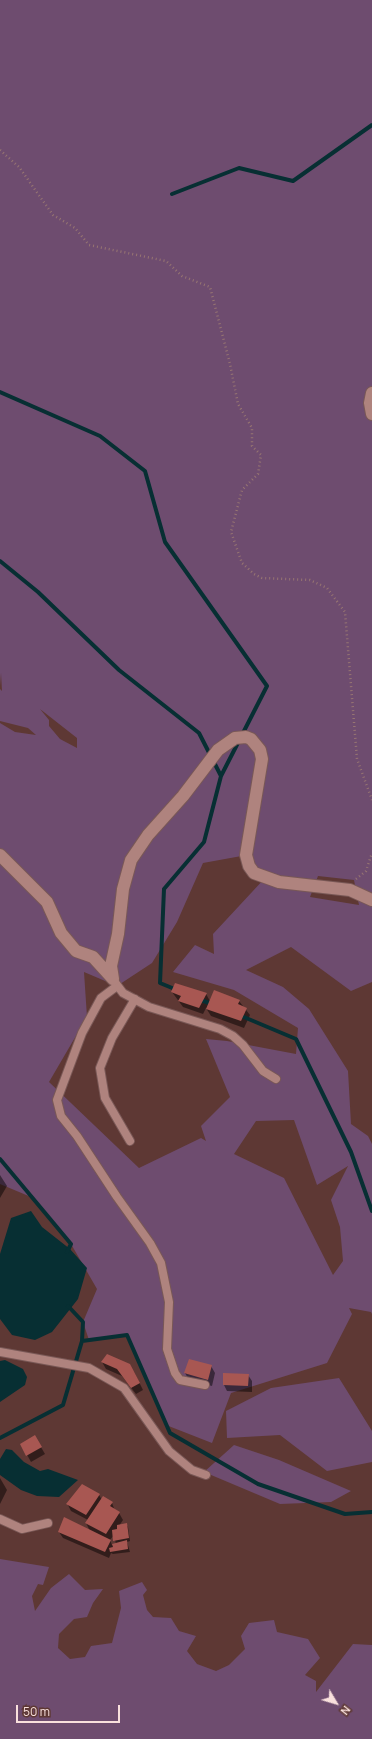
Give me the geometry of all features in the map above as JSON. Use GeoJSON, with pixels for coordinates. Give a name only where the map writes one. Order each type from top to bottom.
{"type":"FeatureCollection","features":[{"type":"Feature","properties":{"kind":"street"},"geometry":{"type":"LineString","coordinates":[[372,393],[370,403],[372,414]]}},
{"type":"Feature","properties":{"kind":"street"},"geometry":{"type":"LineString","coordinates":[[115,982],[111,966],[118,934],[123,889],[131,860],[148,835],[183,796],[218,750],[235,738],[246,737],[250,739],[260,750],[262,759],[246,855],[254,873],[279,882],[346,889],[372,900]]}},
{"type":"Feature","properties":{"kind":"street"},"geometry":{"type":"LineString","coordinates":[[0,855],[47,902],[61,933],[76,951],[92,957],[115,982]]}},
{"type":"Feature","properties":{"kind":"lane"},"geometry":{"type":"LineString","coordinates":[[205,1385],[180,1380],[175,1373],[167,1349],[169,1302],[161,1263],[150,1243],[117,1197],[77,1136],[61,1116],[57,1100],[82,1033],[101,998],[115,982],[123,993],[148,1007],[220,1029],[243,1045],[263,1071],[276,1079]]}},
{"type":"Feature","properties":{"kind":"lane"},"geometry":{"type":"LineString","coordinates":[[130,1141],[106,1098],[100,1068],[112,1038],[135,999]]}},
{"type":"Feature","properties":{"kind":"lane"},"geometry":{"type":"LineString","coordinates":[[0,1352],[89,1368],[124,1388],[169,1451],[192,1470],[206,1475]]}},
{"type":"Feature","properties":{"kind":"lane"},"geometry":{"type":"LineString","coordinates":[[0,1519],[22,1529],[48,1523]]}},
{"type":"Feature","properties":{"kind":"path"},"geometry":{"type":"LineString","coordinates":[[0,150],[19,167],[53,215],[75,228],[89,245],[166,261],[182,276],[210,287],[230,364],[238,404],[252,428],[252,446],[261,455],[258,474],[242,490],[231,532],[242,563],[254,574],[262,578],[310,580],[327,588],[345,612],[357,759],[372,800]]}},
{"type":"Feature","properties":{"kind":"path"},"geometry":{"type":"LineString","coordinates":[[346,889],[366,871],[372,853]]}},
{"type":"Feature","properties":{"kind":"shaded area"},"geometry":{"type":"Polygon","coordinates":[[[0,0],[372,0],[372,982],[351,991],[291,947],[246,970],[283,987],[309,1009],[348,1071],[351,1124],[368,1136],[372,1144],[372,1314],[371,1312],[349,1308],[352,1314],[327,1363],[231,1393],[212,1443],[166,1425],[127,1335],[89,1340],[83,1322],[97,1289],[71,1244],[31,1197],[0,1184],[0,723],[15,732],[36,735],[28,728],[0,721],[0,689],[2,691],[1,673],[0,686],[0,0]],[[40,709],[49,720],[49,726],[60,739],[77,748],[77,738],[40,709]],[[247,855],[203,863],[177,922],[152,963],[117,986],[84,972],[87,1017],[49,1082],[139,1168],[201,1138],[206,1141],[201,1126],[230,1097],[206,1039],[227,1041],[296,1054],[298,1028],[234,990],[173,972],[195,945],[214,954],[213,934],[265,878],[247,855]],[[318,876],[310,897],[359,905],[354,880],[318,876]],[[294,1120],[256,1121],[234,1154],[284,1178],[333,1275],[343,1261],[340,1227],[331,1200],[348,1166],[317,1185],[294,1120]]]}},
{"type":"Feature","properties":{"kind":"shaded area"},"geometry":{"type":"Polygon","coordinates":[[[339,1378],[372,1431],[372,1462],[327,1471],[280,1435],[227,1438],[226,1411],[271,1388],[339,1378]]]}},
{"type":"Feature","properties":{"kind":"shaded area"},"geometry":{"type":"Polygon","coordinates":[[[234,1445],[279,1460],[351,1491],[331,1502],[280,1504],[204,1472],[234,1445]]]}},
{"type":"Feature","properties":{"kind":"shaded area"},"geometry":{"type":"Polygon","coordinates":[[[0,1559],[49,1567],[43,1585],[38,1584],[32,1596],[35,1611],[51,1588],[69,1574],[85,1590],[103,1589],[93,1603],[87,1617],[74,1619],[59,1634],[58,1648],[70,1659],[85,1657],[91,1646],[112,1643],[121,1608],[119,1591],[142,1582],[147,1590],[143,1595],[147,1610],[153,1617],[171,1618],[179,1631],[196,1636],[187,1651],[197,1664],[216,1671],[229,1665],[245,1649],[241,1636],[249,1623],[274,1620],[277,1632],[308,1639],[320,1658],[305,1675],[316,1681],[316,1692],[353,1644],[372,1645],[372,1739],[0,1739],[0,1559]]]}},
{"type":"Feature","properties":{"kind":"water"},"geometry":{"type":"Polygon","coordinates":[[[31,1211],[42,1227],[70,1249],[87,1268],[78,1299],[52,1332],[35,1340],[12,1335],[0,1319],[0,1254],[11,1218],[31,1211]]]}},
{"type":"Feature","properties":{"kind":"water"},"geometry":{"type":"Polygon","coordinates":[[[5,1360],[23,1369],[27,1377],[25,1385],[0,1402],[0,1361],[5,1360]]]}},
{"type":"Feature","properties":{"kind":"water"},"geometry":{"type":"Polygon","coordinates":[[[6,1449],[12,1450],[24,1462],[40,1471],[48,1469],[78,1480],[59,1497],[37,1496],[21,1490],[0,1475],[0,1459],[6,1449]]]}},
{"type":"Feature","properties":{"kind":"building"},"geometry":{"type":"Polygon","coordinates":[[[175,983],[207,993],[199,1008],[178,1001],[181,996],[171,992],[175,983]]]}},
{"type":"Feature","properties":{"kind":"building"},"geometry":{"type":"Polygon","coordinates":[[[214,990],[240,1000],[238,1004],[247,1008],[241,1021],[206,1009],[214,990]]]}},
{"type":"Feature","properties":{"kind":"building"},"geometry":{"type":"Polygon","coordinates":[[[107,1354],[130,1364],[140,1383],[131,1388],[117,1369],[101,1362],[107,1354]]]}},
{"type":"Feature","properties":{"kind":"building"},"geometry":{"type":"Polygon","coordinates":[[[189,1359],[212,1365],[208,1380],[184,1373],[189,1359]]]}},
{"type":"Feature","properties":{"kind":"building"},"geometry":{"type":"Polygon","coordinates":[[[223,1373],[249,1374],[248,1386],[223,1385],[223,1373]]]}},
{"type":"Feature","properties":{"kind":"building"},"geometry":{"type":"Polygon","coordinates":[[[35,1435],[42,1447],[26,1456],[20,1444],[35,1435]]]}},
{"type":"Feature","properties":{"kind":"building"},"geometry":{"type":"Polygon","coordinates":[[[82,1484],[100,1494],[86,1515],[66,1504],[82,1484]]]}},
{"type":"Feature","properties":{"kind":"building"},"geometry":{"type":"Polygon","coordinates":[[[103,1496],[113,1502],[110,1506],[120,1512],[106,1534],[85,1523],[103,1496]]]}},
{"type":"Feature","properties":{"kind":"building"},"geometry":{"type":"Polygon","coordinates":[[[64,1517],[111,1540],[105,1552],[58,1532],[64,1517]]]}},
{"type":"Feature","properties":{"kind":"building"},"geometry":{"type":"Polygon","coordinates":[[[127,1523],[129,1538],[113,1541],[112,1530],[117,1529],[117,1525],[127,1523]]]}},
{"type":"Feature","properties":{"kind":"building"},"geometry":{"type":"Polygon","coordinates":[[[127,1540],[128,1549],[110,1552],[109,1548],[113,1547],[112,1544],[127,1540]]]}},
{"type":"Feature","properties":{"kind":"waterway"},"geometry":{"type":"LineString","coordinates":[[172,194],[239,168],[293,181],[372,125]]}},
{"type":"Feature","properties":{"kind":"waterway"},"geometry":{"type":"LineString","coordinates":[[0,392],[100,436],[145,471],[165,542],[267,686],[221,776],[204,842],[164,889],[160,983],[177,990]]}},
{"type":"Feature","properties":{"kind":"waterway"},"geometry":{"type":"LineString","coordinates":[[0,561],[38,592],[119,670],[199,733],[221,776]]}},
{"type":"Feature","properties":{"kind":"waterway"},"geometry":{"type":"LineString","coordinates":[[198,999],[212,1004]]}},
{"type":"Feature","properties":{"kind":"waterway"},"geometry":{"type":"LineString","coordinates":[[239,1015],[296,1039],[351,1152],[372,1211]]}},
{"type":"Feature","properties":{"kind":"waterway"},"geometry":{"type":"LineString","coordinates":[[0,1159],[71,1244],[67,1252]]}},
{"type":"Feature","properties":{"kind":"waterway"},"geometry":{"type":"LineString","coordinates":[[68,1306],[83,1322],[82,1341]]}},
{"type":"Feature","properties":{"kind":"waterway"},"geometry":{"type":"LineString","coordinates":[[0,1438],[63,1405],[82,1341],[127,1335],[170,1433],[258,1484],[345,1514],[372,1512]]}}]}
